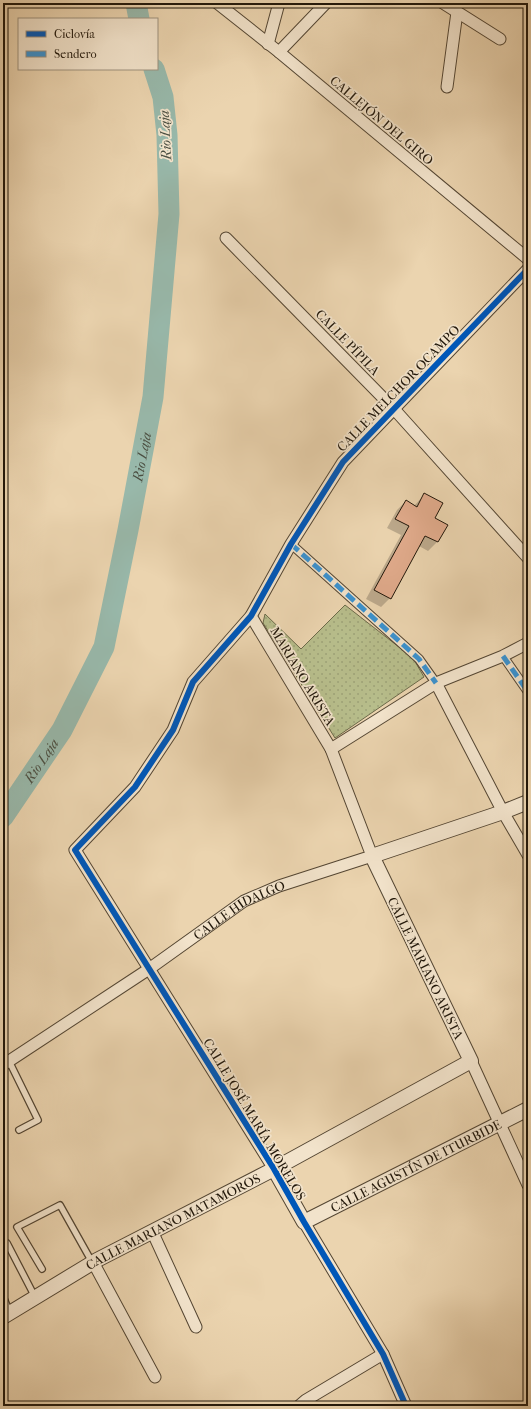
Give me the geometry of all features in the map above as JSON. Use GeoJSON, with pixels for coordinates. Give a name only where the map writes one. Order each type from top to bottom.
{"type":"FeatureCollection","features":[{"type":"Feature","properties":{"kind":"street","name":"CALLEJÓN DEL GIRO"},"geometry":{"type":"LineString","coordinates":[[217,3],[528,259]]}},
{"type":"Feature","properties":{"kind":"street"},"geometry":{"type":"LineString","coordinates":[[268,44],[279,3]]}},
{"type":"Feature","properties":{"kind":"street"},"geometry":{"type":"LineString","coordinates":[[278,52],[326,3]]}},
{"type":"Feature","properties":{"kind":"street"},"geometry":{"type":"LineString","coordinates":[[443,3],[500,39]]}},
{"type":"Feature","properties":{"kind":"street"},"geometry":{"type":"LineString","coordinates":[[447,87],[457,12]]}},
{"type":"Feature","properties":{"kind":"street","name":"CALLE PÍPILA"},"geometry":{"type":"LineString","coordinates":[[226,238],[394,409],[528,558]]}},
{"type":"Feature","properties":{"kind":"street","name":"CALLE MELCHOR OCAMPO"},"geometry":{"type":"LineString","coordinates":[[75,850],[135,787],[173,730],[193,682],[251,616],[291,544],[343,462],[528,269]]}},
{"type":"Feature","properties":{"kind":"street"},"geometry":{"type":"LineString","coordinates":[[291,544],[419,659],[436,684],[503,812],[528,855]]}},
{"type":"Feature","properties":{"kind":"street","name":"MARIANO ARISTA"},"geometry":{"type":"LineString","coordinates":[[251,616],[331,749]]}},
{"type":"Feature","properties":{"kind":"street"},"geometry":{"type":"LineString","coordinates":[[331,749],[436,684],[503,656],[528,643]]}},
{"type":"Feature","properties":{"kind":"street"},"geometry":{"type":"LineString","coordinates":[[503,656],[528,692]]}},
{"type":"Feature","properties":{"kind":"street","name":"CALLE MARIANO ARISTA"},"geometry":{"type":"LineString","coordinates":[[331,749],[372,856],[471,1061],[528,1185]]}},
{"type":"Feature","properties":{"kind":"street","name":"CALLE HIDALGO"},"geometry":{"type":"LineString","coordinates":[[6,1063],[149,969],[244,901],[279,886],[503,812],[528,802]]}},
{"type":"Feature","properties":{"kind":"street","name":"CALLE JOSÉ MARÍA MORELOS"},"geometry":{"type":"LineString","coordinates":[[75,850],[274,1169],[382,1354],[406,1406]]}},
{"type":"Feature","properties":{"kind":"street","name":"CALLE MARIANO MATAMOROS"},"geometry":{"type":"LineString","coordinates":[[6,1315],[92,1262],[274,1169],[471,1061]]}},
{"type":"Feature","properties":{"kind":"street","name":"CALLE AGUSTÍN DE ITURBIDE"},"geometry":{"type":"LineString","coordinates":[[304,1222],[528,1109]]}},
{"type":"Feature","properties":{"kind":"street"},"geometry":{"type":"LineString","coordinates":[[152,1231],[196,1327]]}},
{"type":"Feature","properties":{"kind":"street"},"geometry":{"type":"LineString","coordinates":[[92,1262],[155,1377]]}},
{"type":"Feature","properties":{"kind":"street"},"geometry":{"type":"LineString","coordinates":[[299,1406],[306,1400],[382,1354]]}},
{"type":"Feature","properties":{"kind":"lane"},"geometry":{"type":"LineString","coordinates":[[6,1063],[38,1120],[19,1130]]}},
{"type":"Feature","properties":{"kind":"lane"},"geometry":{"type":"LineString","coordinates":[[42,1269],[17,1227],[60,1205],[92,1262]]}},
{"type":"Feature","properties":{"kind":"lane"},"geometry":{"type":"LineString","coordinates":[[3,1242],[7,1243],[36,1297]]}},
{"type":"Feature","properties":{"kind":"lane"},"geometry":{"type":"LineString","coordinates":[[3,1296],[6,1315]]}},
{"type":"Feature","properties":{"kind":"green space"},"geometry":{"type":"Polygon","coordinates":[[[345,605],[413,658],[424,677],[335,738],[263,623],[265,614],[301,649],[345,605]]]}},
{"type":"Feature","properties":{"kind":"building"},"geometry":{"type":"Polygon","coordinates":[[[424,493],[443,503],[435,518],[448,525],[438,542],[425,536],[391,599],[374,590],[409,526],[395,519],[406,500],[417,507],[424,493]]]}},
{"type":"Feature","properties":{"kind":"waterway","name":"Rio Laja"},"geometry":{"type":"LineString","coordinates":[[136,3],[139,18]]}},
{"type":"Feature","properties":{"kind":"waterway","name":"Rio Laja"},"geometry":{"type":"LineString","coordinates":[[3,817],[62,730],[104,647],[128,530],[153,397],[169,214],[167,135],[163,97],[154,70]]}},
{"type":"Feature","properties":{"kind":"marked path"},"geometry":{"type":"LineString","coordinates":[[291,544],[419,659],[436,683]]}},
{"type":"Feature","properties":{"kind":"marked path"},"geometry":{"type":"LineString","coordinates":[[503,656],[528,692]]}},
{"type":"Feature","properties":{"kind":"cycle path"},"geometry":{"type":"LineString","coordinates":[[406,1406],[383,1354],[274,1169],[75,850],[135,787],[173,730],[193,682],[251,616],[291,544],[343,462],[528,269]]}}]}
